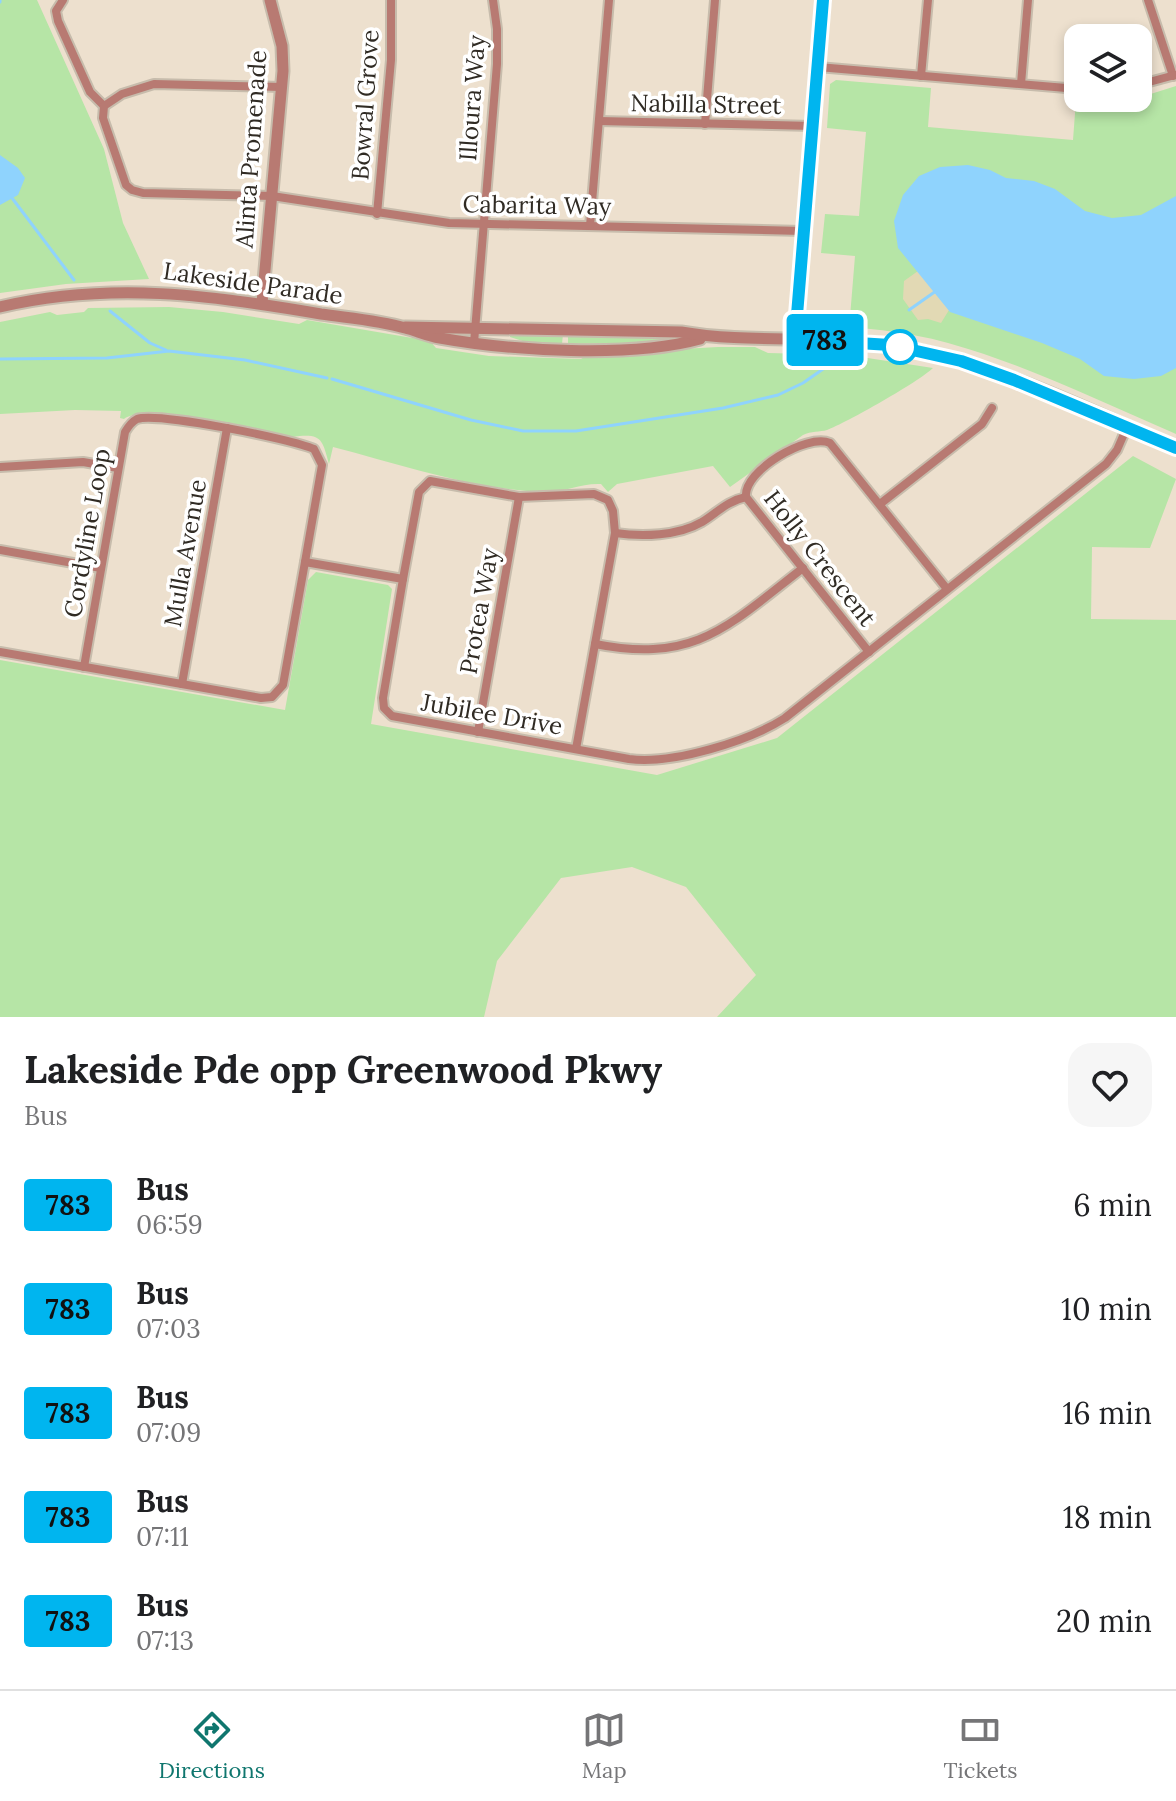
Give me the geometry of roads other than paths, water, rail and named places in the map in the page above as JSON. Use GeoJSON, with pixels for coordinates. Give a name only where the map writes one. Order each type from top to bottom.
{"type":"FeatureCollection","features":[{"type":"Feature","properties":{"kind":"street"},"geometry":{"type":"LineString","coordinates":[[63,0],[56,11],[58,21],[90,92],[104,106],[116,97],[154,84],[281,87]]}},
{"type":"Feature","properties":{"kind":"street","name":"Alinta Promenade"},"geometry":{"type":"LineString","coordinates":[[262,303],[281,87],[282,46],[270,0]]}},
{"type":"Feature","properties":{"kind":"street","name":"Bowral Grove"},"geometry":{"type":"LineString","coordinates":[[377,214],[391,60],[391,0]]}},
{"type":"Feature","properties":{"kind":"street","name":"Illoura Way"},"geometry":{"type":"LineString","coordinates":[[474,343],[497,64],[493,0]]}},
{"type":"Feature","properties":{"kind":"street"},"geometry":{"type":"LineString","coordinates":[[590,226],[609,0]]}},
{"type":"Feature","properties":{"kind":"street"},"geometry":{"type":"LineString","coordinates":[[705,124],[715,0]]}},
{"type":"Feature","properties":{"kind":"street"},"geometry":{"type":"LineString","coordinates":[[795,339],[824,0]]}},
{"type":"Feature","properties":{"kind":"street"},"geometry":{"type":"LineString","coordinates":[[921,76],[928,0]]}},
{"type":"Feature","properties":{"kind":"street"},"geometry":{"type":"LineString","coordinates":[[1021,84],[1028,0]]}},
{"type":"Feature","properties":{"kind":"street"},"geometry":{"type":"LineString","coordinates":[[1148,0],[1175,75],[1152,81]]}},
{"type":"Feature","properties":{"kind":"street"},"geometry":{"type":"LineString","coordinates":[[818,67],[1064,88]]}},
{"type":"Feature","properties":{"kind":"street","name":"Cabarita Way"},"geometry":{"type":"LineString","coordinates":[[104,106],[105,124],[124,180],[132,190],[272,196],[430,221],[803,231]]}},
{"type":"Feature","properties":{"kind":"street","name":"Nabilla Street"},"geometry":{"type":"LineString","coordinates":[[599,121],[813,126]]}},
{"type":"Feature","properties":{"kind":"street","name":"Lakeside Parade"},"geometry":{"type":"LineString","coordinates":[[0,307],[70,295],[179,293],[262,303],[405,327],[439,338],[474,343],[606,349],[668,345],[707,337]]}},
{"type":"Feature","properties":{"kind":"street","name":"Lakeside Parade"},"geometry":{"type":"LineString","coordinates":[[405,327],[681,332],[707,337],[873,343],[936,354],[989,371],[1176,448]]}},
{"type":"Feature","properties":{"kind":"street"},"geometry":{"type":"LineString","coordinates":[[880,504],[982,424],[992,408]]}},
{"type":"Feature","properties":{"kind":"street","name":"Cordyline Loop"},"geometry":{"type":"LineString","coordinates":[[84,667],[125,432],[137,419],[172,420],[227,428],[308,447],[318,454],[322,465],[305,562]]}},
{"type":"Feature","properties":{"kind":"street","name":"Jubilee Drive"},"geometry":{"type":"LineString","coordinates":[[403,579],[383,698],[384,708],[395,718],[655,761],[676,758],[754,734],[785,718],[1106,464],[1117,450],[1127,427]]}},
{"type":"Feature","properties":{"kind":"street","name":"Mulla Avenue"},"geometry":{"type":"LineString","coordinates":[[182,684],[227,428]]}},
{"type":"Feature","properties":{"kind":"street","name":"Holly Crescent"},"geometry":{"type":"LineString","coordinates":[[869,652],[746,497],[748,481],[774,460],[792,449],[820,440],[834,447],[947,589]]}},
{"type":"Feature","properties":{"kind":"street"},"geometry":{"type":"LineString","coordinates":[[0,467],[75,462],[118,468]]}},
{"type":"Feature","properties":{"kind":"street"},"geometry":{"type":"LineString","coordinates":[[0,652],[261,698],[277,694],[284,680],[305,562],[403,579],[419,492],[425,483],[435,480],[519,497],[600,495],[611,505],[615,533],[576,749]]}},
{"type":"Feature","properties":{"kind":"street","name":"Protea Way"},"geometry":{"type":"LineString","coordinates":[[478,732],[519,497]]}},
{"type":"Feature","properties":{"kind":"street"},"geometry":{"type":"LineString","coordinates":[[615,533],[642,536],[693,526],[728,502],[746,497]]}},
{"type":"Feature","properties":{"kind":"street"},"geometry":{"type":"LineString","coordinates":[[0,550],[101,568]]}},
{"type":"Feature","properties":{"kind":"street"},"geometry":{"type":"LineString","coordinates":[[595,644],[652,651],[706,637],[739,619],[803,568]]}},
{"type":"Feature","properties":{"kind":"water"},"geometry":{"type":"Polygon","coordinates":[[[0,155],[18,168],[25,178],[18,195],[0,205],[0,155]]]}},
{"type":"Feature","properties":{"kind":"water"},"geometry":{"type":"Polygon","coordinates":[[[968,165],[1006,178],[1034,181],[1055,189],[1085,211],[1112,218],[1141,215],[1176,196],[1176,368],[1161,376],[1134,379],[1104,376],[1080,359],[1042,343],[950,312],[898,248],[894,221],[903,195],[919,176],[940,167],[968,165]]]}},
{"type":"Feature","properties":{"kind":"waterway"},"geometry":{"type":"LineString","coordinates":[[12,198],[74,280]]}},
{"type":"Feature","properties":{"kind":"waterway"},"geometry":{"type":"LineString","coordinates":[[909,310],[936,291]]}},
{"type":"Feature","properties":{"kind":"waterway"},"geometry":{"type":"LineString","coordinates":[[110,311],[150,343],[166,350]]}},
{"type":"Feature","properties":{"kind":"waterway"},"geometry":{"type":"LineString","coordinates":[[0,359],[107,358],[169,351],[245,360],[327,378]]}},
{"type":"Feature","properties":{"kind":"waterway"},"geometry":{"type":"LineString","coordinates":[[332,379],[471,420],[523,431],[576,431],[723,408],[778,395],[803,383],[836,360]]}}]}
